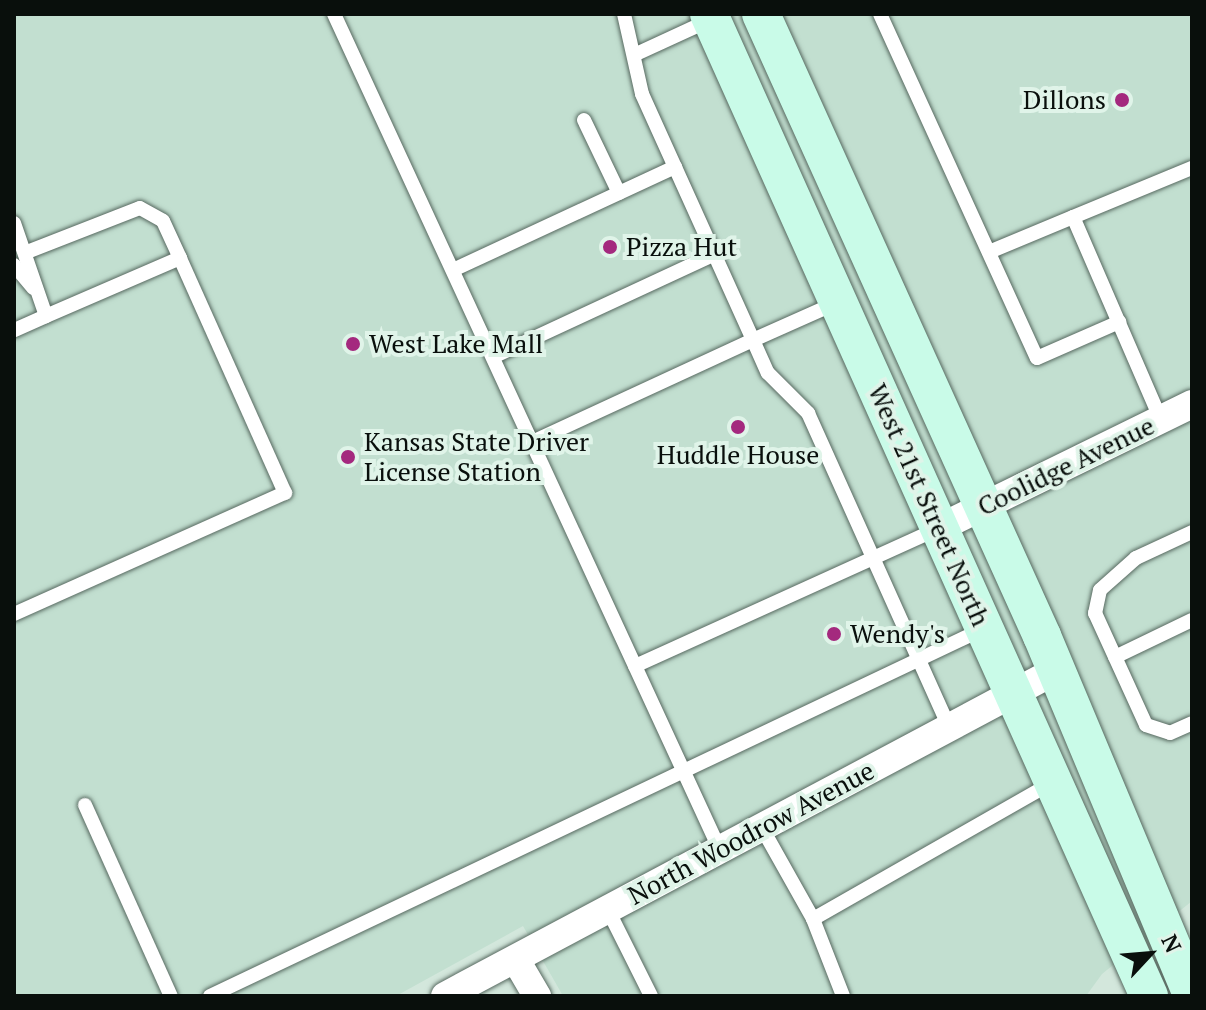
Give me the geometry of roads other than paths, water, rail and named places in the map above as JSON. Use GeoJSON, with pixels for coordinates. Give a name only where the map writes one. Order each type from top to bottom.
{"type":"FeatureCollection","features":[{"type":"Feature","properties":{"kind":"main road","name":"West 21st Street North"},"geometry":{"type":"LineString","coordinates":[[761,14],[1057,670],[1161,927],[1192,994]]}},
{"type":"Feature","properties":{"kind":"main road","name":"West 21st Street North"},"geometry":{"type":"LineString","coordinates":[[714,16],[1012,694],[1149,996]]}},
{"type":"Feature","properties":{"kind":"street","name":"Coolidge Avenue"},"geometry":{"type":"LineString","coordinates":[[939,528],[1192,404]]}},
{"type":"Feature","properties":{"kind":"street","name":"North Woodrow Avenue"},"geometry":{"type":"LineString","coordinates":[[445,996],[1057,670]]}},
{"type":"Feature","properties":{"kind":"street"},"geometry":{"type":"LineString","coordinates":[[516,960],[537,996]]}},
{"type":"Feature","properties":{"kind":"lane"},"geometry":{"type":"LineString","coordinates":[[334,14],[720,850]]}},
{"type":"Feature","properties":{"kind":"lane"},"geometry":{"type":"LineString","coordinates":[[880,14],[1037,358],[1119,322]]}},
{"type":"Feature","properties":{"kind":"lane"},"geometry":{"type":"LineString","coordinates":[[630,16],[642,94],[768,373],[808,413],[949,727]]}},
{"type":"Feature","properties":{"kind":"lane"},"geometry":{"type":"LineString","coordinates":[[634,55],[714,16]]}},
{"type":"Feature","properties":{"kind":"lane"},"geometry":{"type":"LineString","coordinates":[[584,120],[619,193]]}},
{"type":"Feature","properties":{"kind":"lane"},"geometry":{"type":"LineString","coordinates":[[453,270],[675,167]]}},
{"type":"Feature","properties":{"kind":"lane"},"geometry":{"type":"LineString","coordinates":[[989,252],[1192,168]]}},
{"type":"Feature","properties":{"kind":"lane"},"geometry":{"type":"LineString","coordinates":[[14,614],[285,493],[163,221],[140,208],[27,252]]}},
{"type":"Feature","properties":{"kind":"lane"},"geometry":{"type":"LineString","coordinates":[[1073,217],[1161,420]]}},
{"type":"Feature","properties":{"kind":"lane"},"geometry":{"type":"LineString","coordinates":[[14,223],[27,252],[33,288]]}},
{"type":"Feature","properties":{"kind":"lane"},"geometry":{"type":"LineString","coordinates":[[493,357],[715,254]]}},
{"type":"Feature","properties":{"kind":"lane"},"geometry":{"type":"LineString","coordinates":[[14,330],[180,258]]}},
{"type":"Feature","properties":{"kind":"lane"},"geometry":{"type":"LineString","coordinates":[[14,265],[33,288],[46,316]]}},
{"type":"Feature","properties":{"kind":"lane"},"geometry":{"type":"LineString","coordinates":[[532,442],[840,301]]}},
{"type":"Feature","properties":{"kind":"lane"},"geometry":{"type":"LineString","coordinates":[[635,666],[939,528]]}},
{"type":"Feature","properties":{"kind":"lane"},"geometry":{"type":"LineString","coordinates":[[1192,532],[1136,558],[1100,590],[1095,613],[1146,725],[1170,733],[1192,723]]}},
{"type":"Feature","properties":{"kind":"lane"},"geometry":{"type":"LineString","coordinates":[[1115,657],[1192,620]]}},
{"type":"Feature","properties":{"kind":"lane"},"geometry":{"type":"LineString","coordinates":[[210,996],[681,769],[984,629]]}},
{"type":"Feature","properties":{"kind":"lane"},"geometry":{"type":"LineString","coordinates":[[813,919],[905,870],[1052,782]]}},
{"type":"Feature","properties":{"kind":"lane"},"geometry":{"type":"LineString","coordinates":[[85,805],[171,996]]}},
{"type":"Feature","properties":{"kind":"lane"},"geometry":{"type":"LineString","coordinates":[[762,828],[813,919],[843,996]]}},
{"type":"Feature","properties":{"kind":"lane"},"geometry":{"type":"LineString","coordinates":[[608,910],[651,996]]}},
{"type":"Feature","properties":{"kind":"place","name":"Dillons"},"geometry":{"type":"Point","coordinates":[1122,100]}},
{"type":"Feature","properties":{"kind":"place","name":"Pizza Hut"},"geometry":{"type":"Point","coordinates":[610,247]}},
{"type":"Feature","properties":{"kind":"place","name":"West Lake Mall"},"geometry":{"type":"Point","coordinates":[353,344]}},
{"type":"Feature","properties":{"kind":"place","name":"Huddle House"},"geometry":{"type":"Point","coordinates":[738,427]}},
{"type":"Feature","properties":{"kind":"place","name":"Kansas State Driver License Station"},"geometry":{"type":"Point","coordinates":[348,457]}},
{"type":"Feature","properties":{"kind":"place","name":"Wendy's"},"geometry":{"type":"Point","coordinates":[834,634]}}]}
